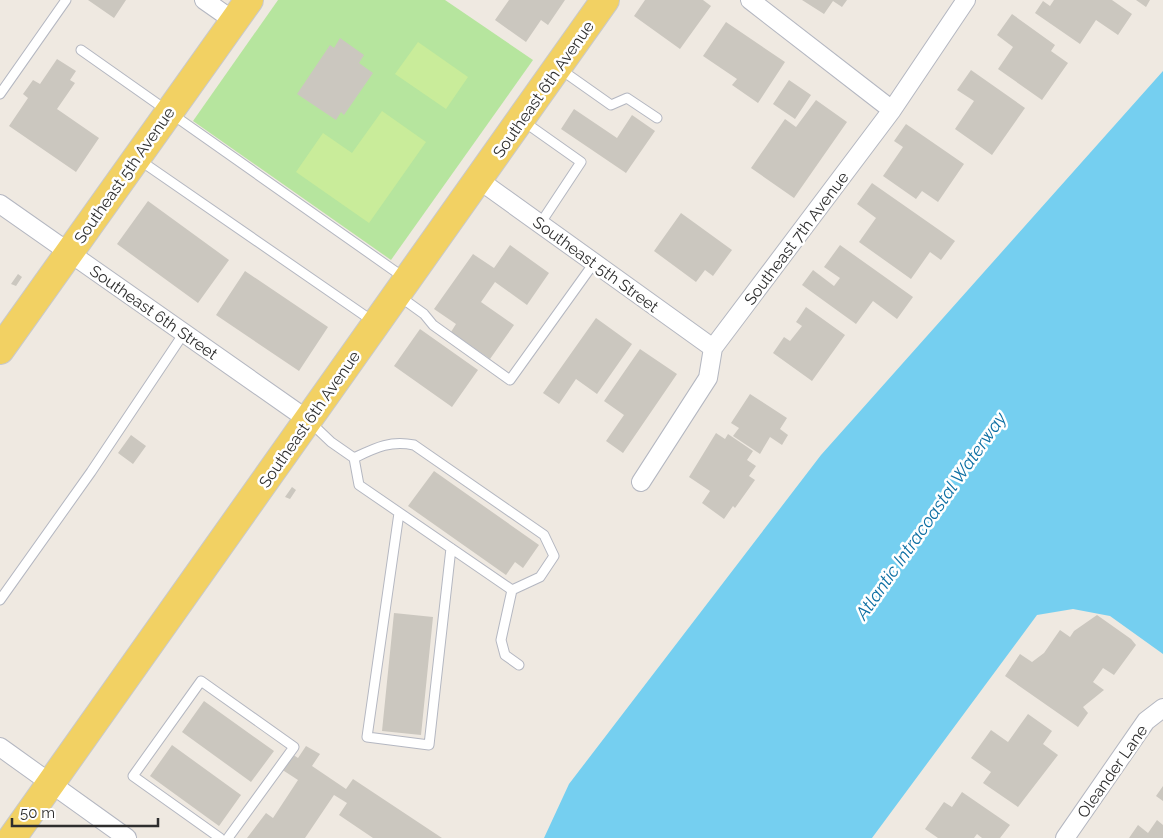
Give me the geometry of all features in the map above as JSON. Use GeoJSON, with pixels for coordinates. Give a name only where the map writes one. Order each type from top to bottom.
{"type":"FeatureCollection","features":[{"type":"Feature","properties":{"kind":"main road","name":"Southeast 6th Avenue"},"geometry":{"type":"LineString","coordinates":[[12,838],[605,0]]}},
{"type":"Feature","properties":{"kind":"main road","name":"Southeast 5th Avenue"},"geometry":{"type":"LineString","coordinates":[[0,350],[244,6]]}},
{"type":"Feature","properties":{"kind":"street"},"geometry":{"type":"LineString","coordinates":[[204,0],[244,6]]}},
{"type":"Feature","properties":{"kind":"street","name":"Southeast 7th Avenue"},"geometry":{"type":"LineString","coordinates":[[640,482],[708,378],[713,348],[892,110],[966,0]]}},
{"type":"Feature","properties":{"kind":"street"},"geometry":{"type":"LineString","coordinates":[[752,2],[892,110]]}},
{"type":"Feature","properties":{"kind":"street","name":"Southeast 5th Street"},"geometry":{"type":"LineString","coordinates":[[479,180],[713,348]]}},
{"type":"Feature","properties":{"kind":"street","name":"Southeast 6th Street"},"geometry":{"type":"LineString","coordinates":[[0,204],[308,420]]}},
{"type":"Feature","properties":{"kind":"street","name":"Oleander Lane"},"geometry":{"type":"LineString","coordinates":[[1065,838],[1146,721],[1163,708]]}},
{"type":"Feature","properties":{"kind":"street"},"geometry":{"type":"LineString","coordinates":[[0,748],[127,838]]}},
{"type":"Feature","properties":{"kind":"lane"},"geometry":{"type":"LineString","coordinates":[[0,94],[66,0]]}},
{"type":"Feature","properties":{"kind":"lane"},"geometry":{"type":"LineString","coordinates":[[81,50],[168,112],[402,287],[433,326],[510,380],[594,263]]}},
{"type":"Feature","properties":{"kind":"lane"},"geometry":{"type":"LineString","coordinates":[[558,67],[611,105],[627,98],[657,118]]}},
{"type":"Feature","properties":{"kind":"lane"},"geometry":{"type":"LineString","coordinates":[[521,120],[582,162],[540,224]]}},
{"type":"Feature","properties":{"kind":"lane"},"geometry":{"type":"LineString","coordinates":[[136,158],[376,323]]}},
{"type":"Feature","properties":{"kind":"lane"},"geometry":{"type":"LineString","coordinates":[[0,600],[91,472],[184,333]]}},
{"type":"Feature","properties":{"kind":"lane"},"geometry":{"type":"LineString","coordinates":[[308,420],[331,442],[354,458],[359,485],[512,590]]}},
{"type":"Feature","properties":{"kind":"lane"},"geometry":{"type":"LineString","coordinates":[[354,458],[387,443],[400,442],[414,445],[544,536],[554,556],[540,577],[512,590]]}},
{"type":"Feature","properties":{"kind":"lane"},"geometry":{"type":"LineString","coordinates":[[399,513],[368,737],[429,745],[451,548]]}},
{"type":"Feature","properties":{"kind":"lane"},"geometry":{"type":"LineString","coordinates":[[512,590],[501,640],[505,654],[518,665]]}},
{"type":"Feature","properties":{"kind":"lane"},"geometry":{"type":"LineString","coordinates":[[220,838],[133,776],[201,681],[294,747],[228,838]]}},
{"type":"Feature","properties":{"kind":"green space"},"geometry":{"type":"Polygon","coordinates":[[[278,0],[445,0],[533,60],[391,260],[193,121],[278,0]]]}},
{"type":"Feature","properties":{"kind":"green space"},"geometry":{"type":"Polygon","coordinates":[[[418,42],[468,77],[446,109],[395,74],[418,42]]]}},
{"type":"Feature","properties":{"kind":"green space"},"geometry":{"type":"Polygon","coordinates":[[[382,111],[426,142],[369,223],[296,172],[323,133],[352,153],[382,111]]]}},
{"type":"Feature","properties":{"kind":"water","name":"Atlantic Intracoastal Waterway"},"geometry":{"type":"Polygon","coordinates":[[[1163,71],[1163,654],[1110,616],[1073,609],[1037,615],[872,838],[544,838],[569,784],[821,455],[1163,71]]]}},
{"type":"Feature","properties":{"kind":"building"},"geometry":{"type":"Polygon","coordinates":[[[88,0],[126,0],[114,18],[88,0]]]}},
{"type":"Feature","properties":{"kind":"building"},"geometry":{"type":"Polygon","coordinates":[[[509,0],[565,0],[548,25],[541,20],[526,42],[495,20],[509,0]]]}},
{"type":"Feature","properties":{"kind":"building"},"geometry":{"type":"Polygon","coordinates":[[[645,0],[703,0],[711,6],[680,49],[634,16],[645,0]]]}},
{"type":"Feature","properties":{"kind":"building"},"geometry":{"type":"Polygon","coordinates":[[[802,0],[847,0],[842,7],[833,1],[824,14],[802,0]]]}},
{"type":"Feature","properties":{"kind":"building"},"geometry":{"type":"Polygon","coordinates":[[[1054,0],[1112,0],[1132,14],[1118,35],[1096,20],[1080,44],[1035,13],[1043,1],[1050,6],[1054,0]]]}},
{"type":"Feature","properties":{"kind":"building"},"geometry":{"type":"Polygon","coordinates":[[[1136,0],[1150,0],[1146,7],[1136,0]]]}},
{"type":"Feature","properties":{"kind":"building"},"geometry":{"type":"Polygon","coordinates":[[[1012,14],[1055,45],[1051,51],[1068,63],[1042,100],[998,69],[1013,47],[997,35],[1012,14]]]}},
{"type":"Feature","properties":{"kind":"building"},"geometry":{"type":"Polygon","coordinates":[[[726,22],[785,62],[758,103],[732,85],[737,79],[703,56],[726,22]]]}},
{"type":"Feature","properties":{"kind":"building"},"geometry":{"type":"Polygon","coordinates":[[[340,38],[364,55],[359,63],[373,73],[344,115],[341,112],[336,120],[297,94],[330,45],[334,48],[340,38]]]}},
{"type":"Feature","properties":{"kind":"building"},"geometry":{"type":"Polygon","coordinates":[[[57,59],[76,71],[70,80],[75,83],[57,109],[99,138],[76,172],[9,126],[28,98],[23,94],[33,80],[40,84],[57,59]]]}},
{"type":"Feature","properties":{"kind":"building"},"geometry":{"type":"Polygon","coordinates":[[[971,70],[1025,108],[992,155],[955,129],[974,101],[957,90],[971,70]]]}},
{"type":"Feature","properties":{"kind":"building"},"geometry":{"type":"Polygon","coordinates":[[[789,80],[811,95],[795,119],[773,104],[789,80]]]}},
{"type":"Feature","properties":{"kind":"building"},"geometry":{"type":"Polygon","coordinates":[[[816,100],[847,122],[794,198],[751,168],[785,119],[796,127],[816,100]]]}},
{"type":"Feature","properties":{"kind":"building"},"geometry":{"type":"Polygon","coordinates":[[[574,109],[617,138],[632,115],[655,131],[626,173],[561,129],[574,109]]]}},
{"type":"Feature","properties":{"kind":"building"},"geometry":{"type":"Polygon","coordinates":[[[906,124],[964,164],[938,202],[922,191],[916,199],[883,176],[903,147],[894,141],[906,124]]]}},
{"type":"Feature","properties":{"kind":"building"},"geometry":{"type":"Polygon","coordinates":[[[872,183],[955,241],[941,260],[930,252],[911,279],[859,242],[876,218],[857,204],[872,183]]]}},
{"type":"Feature","properties":{"kind":"building"},"geometry":{"type":"Polygon","coordinates":[[[148,201],[229,260],[198,303],[117,244],[148,201]]]}},
{"type":"Feature","properties":{"kind":"building"},"geometry":{"type":"Polygon","coordinates":[[[681,213],[732,250],[713,276],[705,270],[696,282],[654,251],[681,213]]]}},
{"type":"Feature","properties":{"kind":"building"},"geometry":{"type":"Polygon","coordinates":[[[510,245],[549,273],[527,305],[495,282],[481,302],[514,325],[490,359],[451,332],[456,324],[434,309],[473,254],[494,268],[510,245]]]}},
{"type":"Feature","properties":{"kind":"building"},"geometry":{"type":"Polygon","coordinates":[[[840,245],[913,297],[897,319],[873,301],[856,324],[802,285],[813,270],[834,286],[840,278],[824,267],[840,245]]]}},
{"type":"Feature","properties":{"kind":"building"},"geometry":{"type":"Polygon","coordinates":[[[245,271],[328,327],[299,371],[216,315],[245,271]]]}},
{"type":"Feature","properties":{"kind":"building"},"geometry":{"type":"Polygon","coordinates":[[[18,274],[22,277],[16,286],[11,284],[18,274]]]}},
{"type":"Feature","properties":{"kind":"building"},"geometry":{"type":"Polygon","coordinates":[[[806,307],[845,335],[812,381],[773,353],[784,337],[790,341],[802,326],[796,322],[806,307]]]}},
{"type":"Feature","properties":{"kind":"building"},"geometry":{"type":"Polygon","coordinates":[[[596,318],[632,344],[597,394],[576,379],[559,404],[543,393],[596,318]]]}},
{"type":"Feature","properties":{"kind":"building"},"geometry":{"type":"Polygon","coordinates":[[[420,329],[478,370],[452,407],[394,366],[420,329]]]}},
{"type":"Feature","properties":{"kind":"building"},"geometry":{"type":"Polygon","coordinates":[[[640,349],[677,374],[623,453],[606,441],[624,415],[604,401],[640,349]]]}},
{"type":"Feature","properties":{"kind":"building"},"geometry":{"type":"Polygon","coordinates":[[[750,394],[787,418],[780,429],[788,435],[782,445],[770,437],[760,454],[733,436],[739,428],[731,423],[750,394]]]}},
{"type":"Feature","properties":{"kind":"building"},"geometry":{"type":"Polygon","coordinates":[[[716,433],[725,439],[728,434],[753,451],[747,460],[756,466],[749,476],[755,480],[735,508],[733,506],[724,519],[702,503],[710,491],[689,477],[716,433]]]}},
{"type":"Feature","properties":{"kind":"building"},"geometry":{"type":"Polygon","coordinates":[[[131,435],[146,446],[133,464],[118,453],[131,435]]]}},
{"type":"Feature","properties":{"kind":"building"},"geometry":{"type":"Polygon","coordinates":[[[434,471],[539,545],[523,568],[515,562],[506,575],[408,506],[434,471]]]}},
{"type":"Feature","properties":{"kind":"building"},"geometry":{"type":"Polygon","coordinates":[[[292,487],[296,490],[290,499],[285,497],[292,487]]]}},
{"type":"Feature","properties":{"kind":"building"},"geometry":{"type":"Polygon","coordinates":[[[394,613],[433,617],[421,735],[382,731],[394,613]]]}},
{"type":"Feature","properties":{"kind":"building"},"geometry":{"type":"Polygon","coordinates":[[[1097,615],[1131,639],[1136,645],[1114,675],[1103,668],[1093,682],[1104,690],[1083,707],[1088,713],[1078,727],[1005,676],[1020,654],[1032,662],[1044,653],[1060,630],[1070,637],[1074,631],[1097,615]]]}},
{"type":"Feature","properties":{"kind":"building"},"geometry":{"type":"Polygon","coordinates":[[[204,701],[274,751],[251,782],[182,732],[204,701]]]}},
{"type":"Feature","properties":{"kind":"building"},"geometry":{"type":"Polygon","coordinates":[[[1028,714],[1052,731],[1043,744],[1058,755],[1018,807],[983,783],[991,772],[971,758],[991,730],[1008,742],[1028,714]]]}},
{"type":"Feature","properties":{"kind":"building"},"geometry":{"type":"Polygon","coordinates":[[[172,745],[241,795],[219,826],[150,776],[172,745]]]}},
{"type":"Feature","properties":{"kind":"building"},"geometry":{"type":"Polygon","coordinates":[[[306,746],[320,754],[312,766],[346,789],[353,779],[442,838],[373,838],[339,815],[347,803],[334,795],[305,838],[247,838],[266,813],[273,818],[298,780],[281,769],[292,754],[298,758],[306,746]]]}},
{"type":"Feature","properties":{"kind":"building"},"geometry":{"type":"Polygon","coordinates":[[[1163,786],[1163,801],[1156,796],[1163,786]]]}},
{"type":"Feature","properties":{"kind":"building"},"geometry":{"type":"Polygon","coordinates":[[[962,792],[1010,825],[1000,838],[982,838],[977,834],[974,838],[938,838],[925,829],[944,802],[952,807],[962,792]]]}},
{"type":"Feature","properties":{"kind":"building"},"geometry":{"type":"Polygon","coordinates":[[[1157,820],[1163,825],[1163,838],[1129,838],[1138,825],[1148,833],[1157,820]]]}}]}
